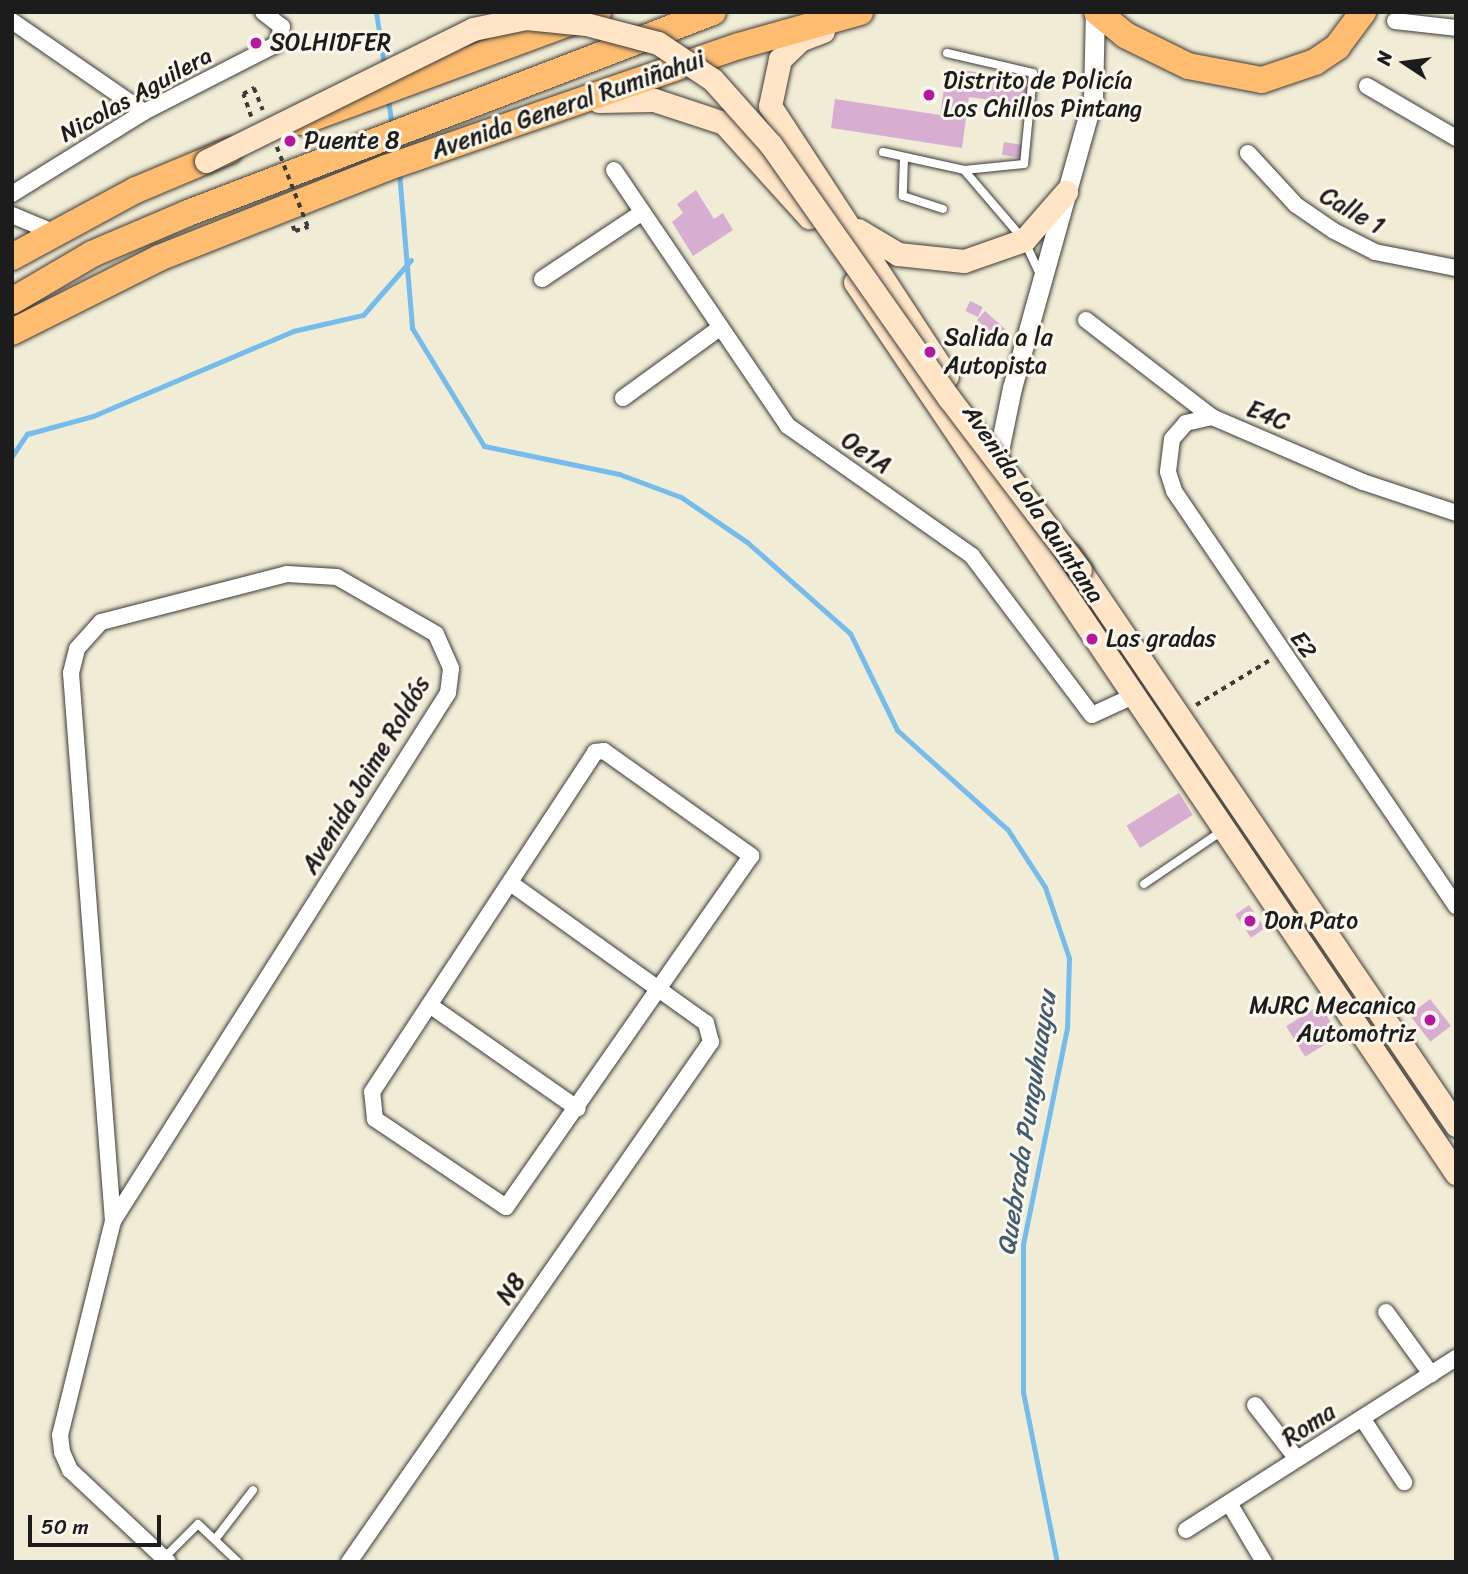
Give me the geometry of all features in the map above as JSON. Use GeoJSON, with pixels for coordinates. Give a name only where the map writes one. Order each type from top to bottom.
{"type":"FeatureCollection","features":[{"type":"Feature","properties":{"kind":"main road"},"geometry":{"type":"LineString","coordinates":[[12,301],[92,254],[393,134],[713,12]]}},
{"type":"Feature","properties":{"kind":"main road","name":"Avenida General Rumiñahui"},"geometry":{"type":"LineString","coordinates":[[12,332],[159,257],[396,164],[739,46],[860,12]]}},
{"type":"Feature","properties":{"kind":"main road","name":"Avenida Lola Quintana"},"geometry":{"type":"LineString","coordinates":[[870,12],[800,40],[780,59],[770,89],[778,124],[843,215],[998,450],[1456,1125]]}},
{"type":"Feature","properties":{"kind":"main road"},"geometry":{"type":"LineString","coordinates":[[1096,12],[1125,35],[1188,66],[1262,80],[1315,62],[1345,39],[1363,12]]}},
{"type":"Feature","properties":{"kind":"main road","name":"Avenida Lola Quintana"},"geometry":{"type":"LineString","coordinates":[[206,161],[416,51],[473,29],[526,18],[592,18],[658,43],[721,89],[771,145],[948,398],[1080,570]]}},
{"type":"Feature","properties":{"kind":"main road"},"geometry":{"type":"LineString","coordinates":[[12,257],[55,233],[206,161],[388,91],[592,18]]}},
{"type":"Feature","properties":{"kind":"main road","name":"Avenida Lola Quintana"},"geometry":{"type":"LineString","coordinates":[[435,150],[609,98],[654,100],[724,123],[772,169],[823,233],[992,491],[1456,1173]]}},
{"type":"Feature","properties":{"kind":"main road"},"geometry":{"type":"LineString","coordinates":[[843,215],[877,244],[920,260],[964,261],[1024,240],[1066,192]]}},
{"type":"Feature","properties":{"kind":"street","name":"Nicolas Aguilera"},"geometry":{"type":"LineString","coordinates":[[12,194],[144,112],[264,52],[281,36],[282,27],[263,12]]}},
{"type":"Feature","properties":{"kind":"street"},"geometry":{"type":"LineString","coordinates":[[992,491],[998,450],[1041,278],[1094,87],[1096,12]]}},
{"type":"Feature","properties":{"kind":"street"},"geometry":{"type":"LineString","coordinates":[[12,21],[144,112]]}},
{"type":"Feature","properties":{"kind":"street"},"geometry":{"type":"LineString","coordinates":[[1395,21],[1456,29]]}},
{"type":"Feature","properties":{"kind":"street"},"geometry":{"type":"LineString","coordinates":[[1367,86],[1456,138]]}},
{"type":"Feature","properties":{"kind":"street","name":"Calle 1"},"geometry":{"type":"LineString","coordinates":[[1248,153],[1296,205],[1334,231],[1375,252],[1456,268]]}},
{"type":"Feature","properties":{"kind":"street","name":"Oe1A"},"geometry":{"type":"LineString","coordinates":[[614,170],[717,331],[788,426],[972,556],[1092,715],[1131,697]]}},
{"type":"Feature","properties":{"kind":"street"},"geometry":{"type":"LineString","coordinates":[[541,279],[640,214]]}},
{"type":"Feature","properties":{"kind":"street"},"geometry":{"type":"LineString","coordinates":[[12,215],[55,233]]}},
{"type":"Feature","properties":{"kind":"street","name":"E4C"},"geometry":{"type":"LineString","coordinates":[[1086,320],[1212,418],[1363,482],[1456,513]]}},
{"type":"Feature","properties":{"kind":"street"},"geometry":{"type":"LineString","coordinates":[[624,398],[717,331]]}},
{"type":"Feature","properties":{"kind":"street","name":"E2"},"geometry":{"type":"LineString","coordinates":[[1212,418],[1177,429],[1168,472],[1187,516],[1456,906]]}},
{"type":"Feature","properties":{"kind":"street","name":"Avenida Jaime Roldós"},"geometry":{"type":"LineString","coordinates":[[113,1221],[448,693],[452,668],[436,635],[337,577],[287,574],[101,622],[77,649],[71,673],[113,1221],[60,1435],[62,1452],[71,1470],[166,1560]]}},
{"type":"Feature","properties":{"kind":"street"},"geometry":{"type":"LineString","coordinates":[[595,752],[612,755],[744,846],[751,856],[748,867],[513,1204],[485,1197],[375,1119],[370,1107],[372,1092],[512,884],[595,752]]}},
{"type":"Feature","properties":{"kind":"street"},"geometry":{"type":"LineString","coordinates":[[512,884],[663,989]]}},
{"type":"Feature","properties":{"kind":"street","name":"N8"},"geometry":{"type":"LineString","coordinates":[[349,1562],[710,1042],[706,1023],[663,989]]}},
{"type":"Feature","properties":{"kind":"street"},"geometry":{"type":"LineString","coordinates":[[431,1006],[578,1109]]}},
{"type":"Feature","properties":{"kind":"street"},"geometry":{"type":"LineString","coordinates":[[1386,1312],[1431,1374]]}},
{"type":"Feature","properties":{"kind":"street","name":"Roma"},"geometry":{"type":"LineString","coordinates":[[1186,1530],[1456,1358]]}},
{"type":"Feature","properties":{"kind":"street"},"geometry":{"type":"LineString","coordinates":[[1255,1405],[1297,1459]]}},
{"type":"Feature","properties":{"kind":"street"},"geometry":{"type":"LineString","coordinates":[[1362,1418],[1404,1482]]}},
{"type":"Feature","properties":{"kind":"street"},"geometry":{"type":"LineString","coordinates":[[1229,1503],[1264,1562]]}},
{"type":"Feature","properties":{"kind":"lane"},"geometry":{"type":"LineString","coordinates":[[883,152],[964,170],[1024,164],[1035,81],[1028,69],[947,53]]}},
{"type":"Feature","properties":{"kind":"lane"},"geometry":{"type":"LineString","coordinates":[[904,158],[903,195],[943,209]]}},
{"type":"Feature","properties":{"kind":"lane"},"geometry":{"type":"LineString","coordinates":[[964,170],[1024,240],[1041,278]]}},
{"type":"Feature","properties":{"kind":"lane"},"geometry":{"type":"LineString","coordinates":[[1144,884],[1223,831]]}},
{"type":"Feature","properties":{"kind":"lane"},"geometry":{"type":"LineString","coordinates":[[217,1537],[253,1490]]}},
{"type":"Feature","properties":{"kind":"lane"},"geometry":{"type":"LineString","coordinates":[[166,1560],[192,1526],[205,1526],[238,1562]]}},
{"type":"Feature","properties":{"kind":"path"},"geometry":{"type":"LineString","coordinates":[[243,94],[254,88],[264,113]]}},
{"type":"Feature","properties":{"kind":"path"},"geometry":{"type":"LineString","coordinates":[[274,139],[308,227],[295,231]]}},
{"type":"Feature","properties":{"kind":"path"},"geometry":{"type":"LineString","coordinates":[[1180,716],[1280,653]]}},
{"type":"Feature","properties":{"kind":"building"},"geometry":{"type":"Polygon","coordinates":[[[947,68],[1033,80],[1029,106],[969,97],[962,148],[831,128],[835,99],[940,115],[947,68]]]}},
{"type":"Feature","properties":{"kind":"building"},"geometry":{"type":"Polygon","coordinates":[[[1004,142],[1023,145],[1021,158],[1002,155],[1004,142]]]}},
{"type":"Feature","properties":{"kind":"building"},"geometry":{"type":"Polygon","coordinates":[[[696,190],[714,219],[723,213],[733,230],[693,256],[672,222],[683,213],[677,204],[696,190]]]}},
{"type":"Feature","properties":{"kind":"building"},"geometry":{"type":"Polygon","coordinates":[[[970,301],[983,307],[978,317],[965,311],[970,301]]]}},
{"type":"Feature","properties":{"kind":"building"},"geometry":{"type":"Polygon","coordinates":[[[985,311],[1005,329],[997,338],[977,320],[985,311]]]}},
{"type":"Feature","properties":{"kind":"building"},"geometry":{"type":"Polygon","coordinates":[[[962,331],[968,339],[955,349],[949,341],[962,331]]]}},
{"type":"Feature","properties":{"kind":"building"},"geometry":{"type":"Polygon","coordinates":[[[1179,793],[1193,815],[1140,848],[1126,826],[1179,793]]]}},
{"type":"Feature","properties":{"kind":"building","name":"Don Pato"},"geometry":{"type":"Polygon","coordinates":[[[1249,905],[1265,928],[1251,938],[1235,915],[1249,905]]]}},
{"type":"Feature","properties":{"kind":"building","name":"MJRC Mecanica Automotriz"},"geometry":{"type":"Polygon","coordinates":[[[1430,999],[1451,1026],[1430,1042],[1410,1015],[1430,999]]]}},
{"type":"Feature","properties":{"kind":"building"},"geometry":{"type":"Polygon","coordinates":[[[1320,1005],[1339,1036],[1305,1057],[1286,1026],[1320,1005]]]}},
{"type":"Feature","properties":{"kind":"waterway","name":"Quebrada Punguhuaycu"},"geometry":{"type":"LineString","coordinates":[[376,12],[384,65]]}},
{"type":"Feature","properties":{"kind":"waterway","name":"Quebrada Punguhuaycu"},"geometry":{"type":"LineString","coordinates":[[388,99],[392,127]]}},
{"type":"Feature","properties":{"kind":"waterway","name":"Quebrada Punguhuaycu"},"geometry":{"type":"LineString","coordinates":[[399,172],[412,328],[484,446],[619,474],[681,497],[747,542],[850,633],[897,730],[1008,830],[1045,887],[1069,958],[1067,1028],[1023,1244],[1023,1392],[1057,1562]]}},
{"type":"Feature","properties":{"kind":"waterway"},"geometry":{"type":"LineString","coordinates":[[12,456],[27,434],[93,416],[293,331],[363,315],[411,260]]}},
{"type":"Feature","properties":{"kind":"place","name":"SOLHIDFER"},"geometry":{"type":"Point","coordinates":[256,43]}},
{"type":"Feature","properties":{"kind":"place","name":"Distrito de Policía Los Chillos Pintang"},"geometry":{"type":"Point","coordinates":[929,95]}},
{"type":"Feature","properties":{"kind":"place","name":"Puente 8"},"geometry":{"type":"Point","coordinates":[290,141]}},
{"type":"Feature","properties":{"kind":"place","name":"Salida a la Autopista"},"geometry":{"type":"Point","coordinates":[930,352]}},
{"type":"Feature","properties":{"kind":"place","name":"Las gradas"},"geometry":{"type":"Point","coordinates":[1092,639]}},
{"type":"Feature","properties":{"kind":"place","name":"Don Pato"},"geometry":{"type":"Point","coordinates":[1250,921]}},
{"type":"Feature","properties":{"kind":"place","name":"MJRC Mecanica Automotriz"},"geometry":{"type":"Point","coordinates":[1430,1020]}}]}
